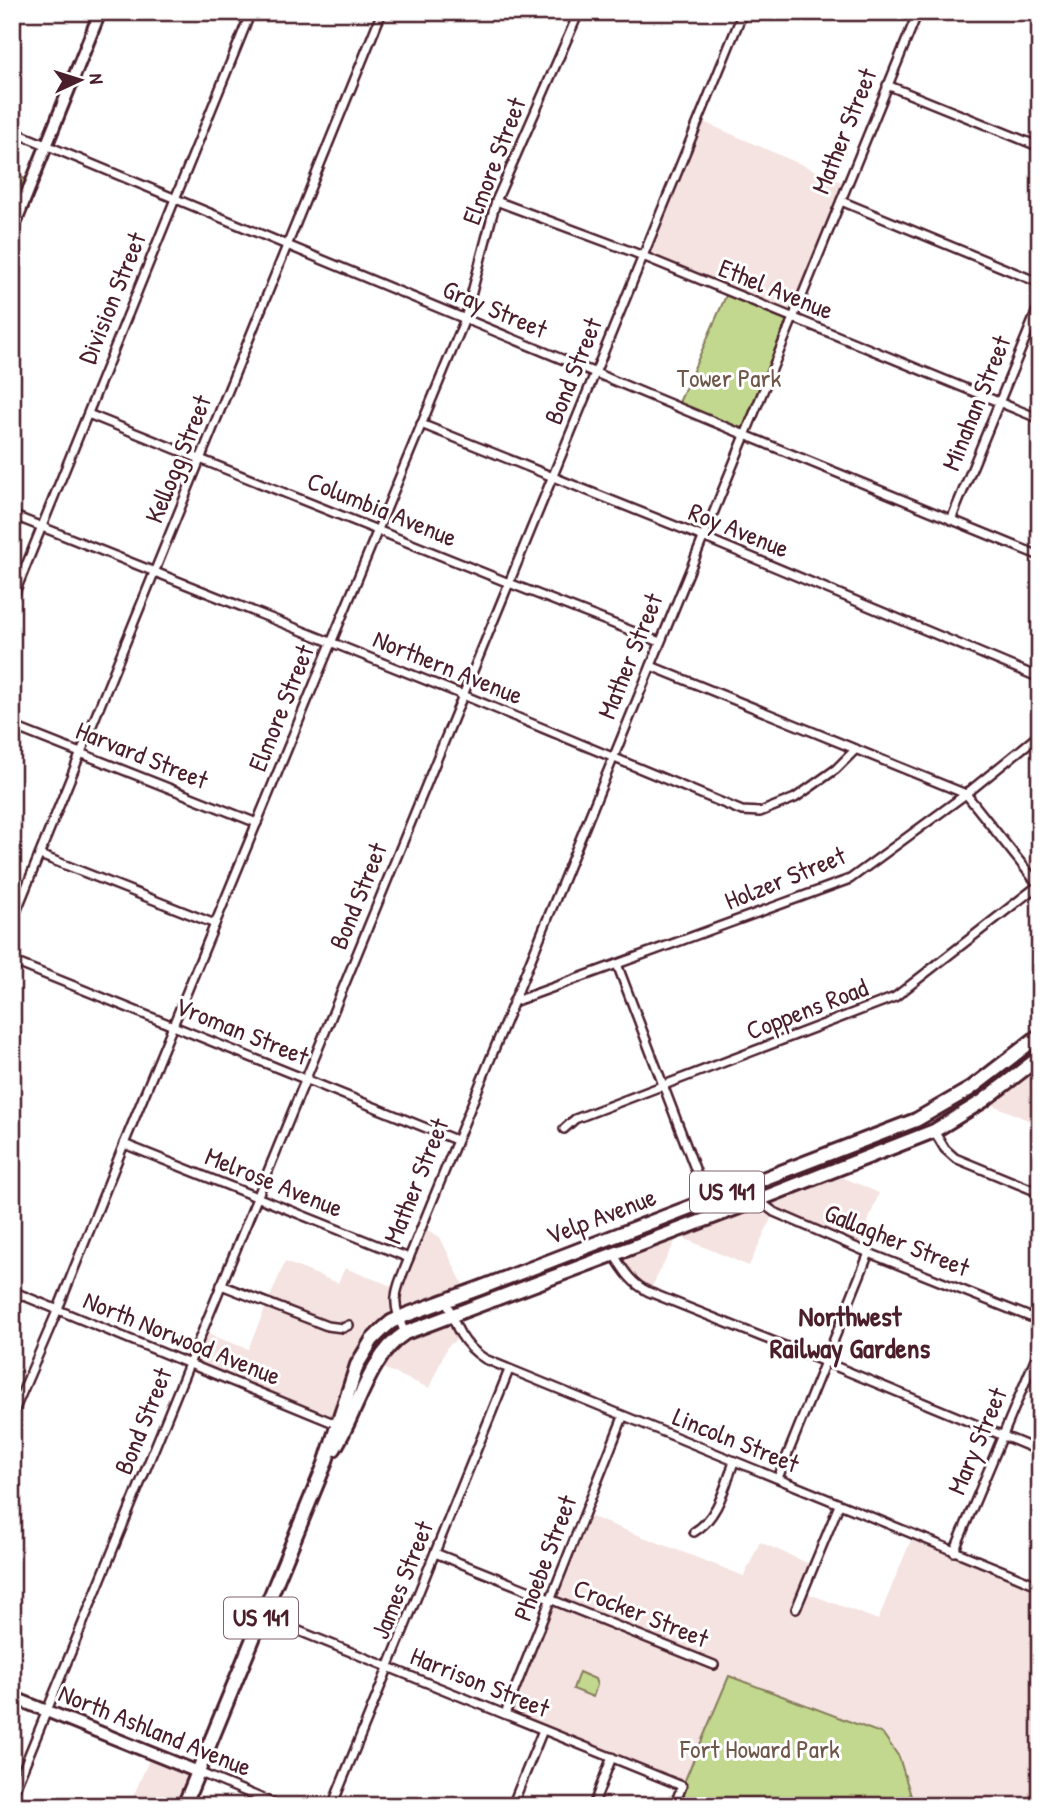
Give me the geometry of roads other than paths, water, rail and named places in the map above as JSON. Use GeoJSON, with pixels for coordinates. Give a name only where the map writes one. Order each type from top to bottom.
{"type":"FeatureCollection","features":[{"type":"Feature","properties":{"kind":"main road","name":"Velp Avenue"},"geometry":{"type":"LineString","coordinates":[[398,1318],[916,1120],[967,1091],[1040,1035]]}},
{"type":"Feature","properties":{"kind":"main road","name":"Velp Avenue"},"geometry":{"type":"LineString","coordinates":[[405,1333],[933,1131],[983,1101],[1040,1057]]}},
{"type":"Feature","properties":{"kind":"main road","name":"US 141"},"geometry":{"type":"LineString","coordinates":[[184,1806],[324,1464],[360,1358],[383,1328],[398,1318]]}},
{"type":"Feature","properties":{"kind":"main road","name":"US 141"},"geometry":{"type":"LineString","coordinates":[[324,1464],[340,1440],[377,1363],[387,1348],[405,1333]]}},
{"type":"Feature","properties":{"kind":"street"},"geometry":{"type":"LineString","coordinates":[[12,231],[100,12]]}},
{"type":"Feature","properties":{"kind":"street","name":"Division Street"},"geometry":{"type":"LineString","coordinates":[[12,600],[251,12]]}},
{"type":"Feature","properties":{"kind":"street","name":"Kellogg Street"},"geometry":{"type":"LineString","coordinates":[[12,922],[382,12]]}},
{"type":"Feature","properties":{"kind":"street","name":"Elmore Street"},"geometry":{"type":"LineString","coordinates":[[12,1416],[465,319],[496,201],[579,12]]}},
{"type":"Feature","properties":{"kind":"street","name":"Bond Street"},"geometry":{"type":"LineString","coordinates":[[12,1796],[743,12]]}},
{"type":"Feature","properties":{"kind":"street","name":"Mather Street"},"geometry":{"type":"LineString","coordinates":[[405,1333],[395,1307],[395,1295],[409,1258],[918,12]]}},
{"type":"Feature","properties":{"kind":"street"},"geometry":{"type":"LineString","coordinates":[[887,85],[1040,147]]}},
{"type":"Feature","properties":{"kind":"street","name":"Gray Street"},"geometry":{"type":"LineString","coordinates":[[12,131],[1040,556]]}},
{"type":"Feature","properties":{"kind":"street","name":"Ethel Avenue"},"geometry":{"type":"LineString","coordinates":[[496,201],[643,256],[1040,419]]}},
{"type":"Feature","properties":{"kind":"street"},"geometry":{"type":"LineString","coordinates":[[841,201],[1040,283]]}},
{"type":"Feature","properties":{"kind":"street","name":"Minahan Street"},"geometry":{"type":"LineString","coordinates":[[951,520],[1040,303]]}},
{"type":"Feature","properties":{"kind":"street","name":"Columbia Avenue"},"geometry":{"type":"LineString","coordinates":[[88,414],[660,642]]}},
{"type":"Feature","properties":{"kind":"street","name":"Roy Avenue"},"geometry":{"type":"LineString","coordinates":[[421,424],[703,537],[1040,678]]}},
{"type":"Feature","properties":{"kind":"street","name":"Northern Avenue"},"geometry":{"type":"LineString","coordinates":[[12,514],[743,811],[760,811],[795,798],[836,769],[856,749]]}},
{"type":"Feature","properties":{"kind":"street"},"geometry":{"type":"LineString","coordinates":[[651,666],[966,794],[1039,885]]}},
{"type":"Feature","properties":{"kind":"street","name":"Harvard Street"},"geometry":{"type":"LineString","coordinates":[[12,726],[257,823]]}},
{"type":"Feature","properties":{"kind":"street","name":"Holzer Street"},"geometry":{"type":"LineString","coordinates":[[513,1002],[850,879],[966,794],[1040,734]]}},
{"type":"Feature","properties":{"kind":"street"},"geometry":{"type":"LineString","coordinates":[[40,855],[215,924]]}},
{"type":"Feature","properties":{"kind":"street","name":"Coppens Road"},"geometry":{"type":"LineString","coordinates":[[564,1129],[575,1119],[895,997],[1039,885]]}},
{"type":"Feature","properties":{"kind":"street","name":"Vroman Street"},"geometry":{"type":"LineString","coordinates":[[12,961],[456,1140]]}},
{"type":"Feature","properties":{"kind":"street"},"geometry":{"type":"LineString","coordinates":[[617,964],[713,1216]]}},
{"type":"Feature","properties":{"kind":"street"},"geometry":{"type":"LineString","coordinates":[[933,1131],[955,1158],[1040,1193]]}},
{"type":"Feature","properties":{"kind":"street","name":"Melrose Avenue"},"geometry":{"type":"LineString","coordinates":[[124,1144],[409,1258]]}},
{"type":"Feature","properties":{"kind":"street","name":"Gallagher Street"},"geometry":{"type":"LineString","coordinates":[[748,1184],[758,1200],[774,1212],[1040,1321]]}},
{"type":"Feature","properties":{"kind":"street"},"geometry":{"type":"LineString","coordinates":[[778,1478],[869,1253]]}},
{"type":"Feature","properties":{"kind":"street"},"geometry":{"type":"LineString","coordinates":[[614,1255],[628,1277],[642,1289],[1040,1451]]}},
{"type":"Feature","properties":{"kind":"street"},"geometry":{"type":"LineString","coordinates":[[221,1285],[327,1326],[343,1328],[349,1325]]}},
{"type":"Feature","properties":{"kind":"street","name":"North Norwood Avenue"},"geometry":{"type":"LineString","coordinates":[[12,1291],[336,1424]]}},
{"type":"Feature","properties":{"kind":"street","name":"Lincoln Street"},"geometry":{"type":"LineString","coordinates":[[446,1300],[457,1328],[469,1348],[485,1359],[1040,1586]]}},
{"type":"Feature","properties":{"kind":"street","name":"Mary Street"},"geometry":{"type":"LineString","coordinates":[[954,1552],[1040,1347]]}},
{"type":"Feature","properties":{"kind":"street","name":"James Street"},"geometry":{"type":"LineString","coordinates":[[332,1806],[509,1370]]}},
{"type":"Feature","properties":{"kind":"street","name":"Phoebe Street"},"geometry":{"type":"LineString","coordinates":[[505,1714],[623,1417]]}},
{"type":"Feature","properties":{"kind":"street"},"geometry":{"type":"LineString","coordinates":[[694,1532],[713,1514],[734,1462]]}},
{"type":"Feature","properties":{"kind":"street"},"geometry":{"type":"LineString","coordinates":[[796,1609],[839,1505]]}},
{"type":"Feature","properties":{"kind":"street","name":"Crocker Street"},"geometry":{"type":"LineString","coordinates":[[435,1553],[714,1665]]}},
{"type":"Feature","properties":{"kind":"street","name":"Harrison Street"},"geometry":{"type":"LineString","coordinates":[[262,1616],[682,1786],[674,1806]]}},
{"type":"Feature","properties":{"kind":"street","name":"North Ashland Avenue"},"geometry":{"type":"LineString","coordinates":[[12,1697],[279,1806]]}},
{"type":"Feature","properties":{"kind":"street"},"geometry":{"type":"LineString","coordinates":[[512,1806],[543,1730]]}},
{"type":"Feature","properties":{"kind":"street"},"geometry":{"type":"LineString","coordinates":[[593,1806],[612,1757]]}},
{"type":"Feature","properties":{"kind":"district","name":"Northwest Railway Gardens"},"geometry":{"type":"Point","coordinates":[850,1332]}},
{"type":"Feature","properties":{"kind":"park label","name":"Tower Park"},"geometry":{"type":"Point","coordinates":[729,378]}},
{"type":"Feature","properties":{"kind":"park label","name":"Fort Howard Park"},"geometry":{"type":"Point","coordinates":[760,1749]}}]}
